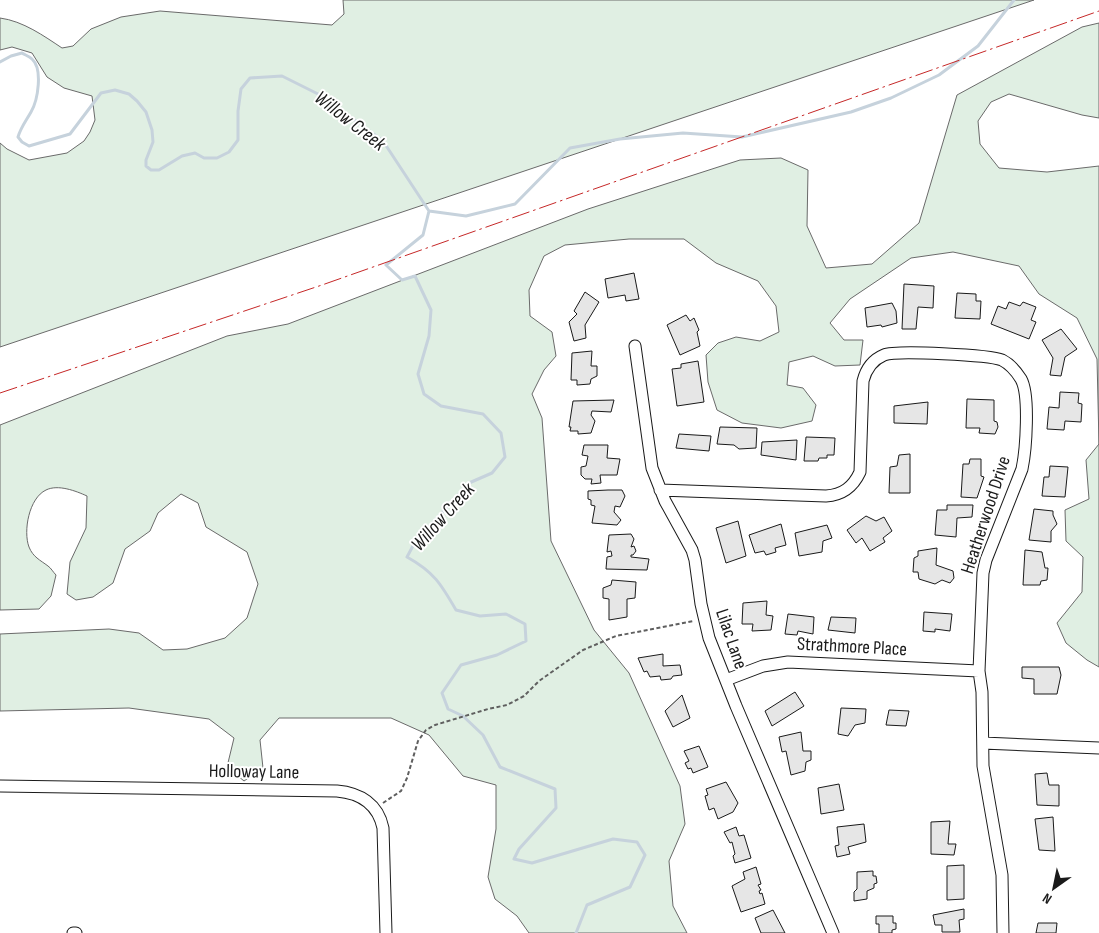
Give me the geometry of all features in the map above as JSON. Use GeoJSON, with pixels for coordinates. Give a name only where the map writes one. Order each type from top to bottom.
{"type":"FeatureCollection","features":[{"type":"Feature","properties":{"kind":"street","name":"Lilac Lane"},"geometry":{"type":"LineString","coordinates":[[635,346],[652,468],[660,490],[696,560],[704,619],[709,638],[833,933]]}},
{"type":"Feature","properties":{"kind":"street","name":"Heatherwood Drive"},"geometry":{"type":"LineString","coordinates":[[660,490],[826,496],[840,494],[852,485],[860,472],[863,381],[867,369],[876,360],[892,353],[985,356],[1002,360],[1016,372],[1025,390],[1024,458],[1022,469],[986,560],[983,573],[979,671],[982,692],[982,766],[1002,875],[1003,933]]}},
{"type":"Feature","properties":{"kind":"street","name":"Strathmore Place"},"geometry":{"type":"LineString","coordinates":[[726,680],[763,666],[788,662],[979,671]]}},
{"type":"Feature","properties":{"kind":"street"},"geometry":{"type":"LineString","coordinates":[[983,743],[1099,748]]}},
{"type":"Feature","properties":{"kind":"street","name":"Holloway Lane"},"geometry":{"type":"LineString","coordinates":[[0,786],[337,791],[360,796],[375,808]]}},
{"type":"Feature","properties":{"kind":"street"},"geometry":{"type":"LineString","coordinates":[[375,808],[381,818],[384,837],[386,933]]}},
{"type":"Feature","properties":{"kind":"path"},"geometry":{"type":"LineString","coordinates":[[375,808],[400,791],[407,778],[418,741],[426,730],[435,725],[470,714],[507,706],[524,696],[539,680],[583,650],[616,636],[704,619]]}},
{"type":"Feature","properties":{"kind":"green space"},"geometry":{"type":"Polygon","coordinates":[[[343,0],[1034,0],[0,347],[0,143],[7,149],[29,160],[67,153],[84,141],[95,120],[92,96],[64,88],[47,77],[32,53],[12,47],[0,50],[0,18],[17,22],[41,34],[62,48],[73,46],[91,29],[121,17],[160,11],[332,25],[344,14],[343,0]]]}},
{"type":"Feature","properties":{"kind":"green space"},"geometry":{"type":"Polygon","coordinates":[[[1099,23],[1099,118],[1009,94],[991,102],[978,121],[980,144],[999,168],[1047,172],[1099,166],[1099,444],[1097,359],[1077,318],[1039,294],[1019,266],[953,252],[911,258],[850,299],[830,323],[844,340],[863,340],[860,365],[835,366],[813,356],[789,362],[787,385],[803,388],[816,405],[812,421],[781,428],[742,423],[717,410],[708,382],[706,355],[718,343],[736,337],[760,341],[779,332],[776,306],[758,281],[716,263],[684,239],[629,239],[565,245],[544,256],[529,290],[530,316],[552,332],[556,356],[544,370],[532,394],[542,418],[551,541],[594,630],[629,673],[680,786],[685,824],[669,861],[673,906],[687,933],[529,933],[517,916],[495,899],[488,877],[496,829],[496,785],[463,776],[429,735],[391,718],[279,718],[260,740],[263,768],[244,781],[227,767],[234,738],[209,719],[129,708],[0,711],[0,634],[109,629],[139,633],[163,650],[187,649],[225,638],[247,618],[258,584],[247,552],[206,527],[198,503],[181,494],[158,513],[150,531],[125,549],[113,583],[93,597],[76,600],[67,594],[70,562],[86,528],[87,496],[72,490],[51,488],[40,494],[35,500],[27,524],[27,540],[29,547],[37,558],[56,575],[51,596],[39,609],[0,610],[0,425],[227,336],[288,324],[588,209],[740,160],[781,158],[808,170],[807,226],[826,268],[872,264],[919,223],[957,95],[1082,27],[1099,23]]]}},
{"type":"Feature","properties":{"kind":"green space"},"geometry":{"type":"Polygon","coordinates":[[[1099,444],[1099,667],[1066,643],[1057,623],[1082,592],[1083,557],[1066,541],[1065,510],[1089,499],[1086,460],[1099,444]]]}},
{"type":"Feature","properties":{"kind":"building"},"geometry":{"type":"Polygon","coordinates":[[[634,273],[639,299],[626,301],[625,295],[608,298],[605,279],[634,273]]]}},
{"type":"Feature","properties":{"kind":"building"},"geometry":{"type":"Polygon","coordinates":[[[904,284],[934,286],[933,308],[918,307],[916,329],[902,329],[904,284]]]}},
{"type":"Feature","properties":{"kind":"building"},"geometry":{"type":"Polygon","coordinates":[[[585,292],[599,302],[585,325],[586,338],[574,341],[569,322],[577,314],[574,311],[585,292]]]}},
{"type":"Feature","properties":{"kind":"building"},"geometry":{"type":"Polygon","coordinates":[[[957,293],[976,294],[976,301],[981,301],[980,319],[955,318],[957,293]]]}},
{"type":"Feature","properties":{"kind":"building"},"geometry":{"type":"Polygon","coordinates":[[[1009,302],[1020,306],[1023,302],[1036,307],[1031,320],[1036,322],[1029,339],[991,324],[998,306],[1006,309],[1009,302]]]}},
{"type":"Feature","properties":{"kind":"building"},"geometry":{"type":"Polygon","coordinates":[[[892,303],[896,311],[897,323],[882,327],[881,325],[867,327],[865,308],[892,303]]]}},
{"type":"Feature","properties":{"kind":"building"},"geometry":{"type":"Polygon","coordinates":[[[686,315],[690,321],[694,318],[699,330],[697,332],[700,346],[680,355],[667,325],[686,315]]]}},
{"type":"Feature","properties":{"kind":"building"},"geometry":{"type":"Polygon","coordinates":[[[1061,329],[1077,349],[1065,357],[1061,376],[1050,375],[1053,358],[1042,340],[1061,329]]]}},
{"type":"Feature","properties":{"kind":"building"},"geometry":{"type":"Polygon","coordinates":[[[592,351],[591,366],[597,366],[597,376],[591,379],[590,384],[577,385],[577,380],[571,380],[572,353],[592,351]]]}},
{"type":"Feature","properties":{"kind":"building"},"geometry":{"type":"Polygon","coordinates":[[[698,361],[704,402],[677,406],[672,369],[681,368],[681,364],[698,361]]]}},
{"type":"Feature","properties":{"kind":"building"},"geometry":{"type":"Polygon","coordinates":[[[1060,392],[1079,393],[1078,403],[1082,404],[1081,422],[1065,421],[1064,430],[1047,429],[1049,407],[1059,408],[1060,392]]]}},
{"type":"Feature","properties":{"kind":"building"},"geometry":{"type":"Polygon","coordinates":[[[967,399],[994,400],[994,421],[997,422],[998,427],[995,434],[979,433],[980,428],[966,428],[967,399]]]}},
{"type":"Feature","properties":{"kind":"building"},"geometry":{"type":"Polygon","coordinates":[[[614,400],[611,412],[592,411],[591,415],[595,421],[591,433],[578,434],[578,431],[570,431],[573,401],[614,400]]]}},
{"type":"Feature","properties":{"kind":"building"},"geometry":{"type":"Polygon","coordinates":[[[928,402],[927,424],[894,423],[894,406],[928,402]]]}},
{"type":"Feature","properties":{"kind":"building"},"geometry":{"type":"Polygon","coordinates":[[[720,427],[757,428],[756,448],[739,449],[734,445],[717,444],[720,427]]]}},
{"type":"Feature","properties":{"kind":"building"},"geometry":{"type":"Polygon","coordinates":[[[679,434],[711,436],[709,451],[676,448],[679,434]]]}},
{"type":"Feature","properties":{"kind":"building"},"geometry":{"type":"Polygon","coordinates":[[[806,437],[835,438],[834,455],[827,455],[827,458],[819,458],[818,461],[804,461],[806,437]]]}},
{"type":"Feature","properties":{"kind":"building"},"geometry":{"type":"Polygon","coordinates":[[[797,440],[796,460],[761,455],[762,442],[797,440]]]}},
{"type":"Feature","properties":{"kind":"building"},"geometry":{"type":"Polygon","coordinates":[[[584,445],[608,445],[607,458],[620,459],[617,475],[600,475],[601,483],[591,484],[592,479],[585,479],[581,475],[581,467],[586,466],[588,456],[582,455],[584,445]]]}},
{"type":"Feature","properties":{"kind":"building"},"geometry":{"type":"Polygon","coordinates":[[[910,454],[910,493],[889,493],[890,467],[897,466],[899,455],[910,454]]]}},
{"type":"Feature","properties":{"kind":"building"},"geometry":{"type":"Polygon","coordinates":[[[970,459],[981,459],[981,476],[984,477],[977,498],[961,497],[963,464],[969,464],[970,459]]]}},
{"type":"Feature","properties":{"kind":"building"},"geometry":{"type":"Polygon","coordinates":[[[1050,466],[1068,467],[1065,497],[1042,496],[1044,477],[1049,477],[1050,466]]]}},
{"type":"Feature","properties":{"kind":"building"},"geometry":{"type":"Polygon","coordinates":[[[622,490],[625,496],[620,507],[615,506],[614,512],[621,520],[617,525],[592,523],[595,506],[591,505],[591,500],[588,499],[588,491],[622,490]]]}},
{"type":"Feature","properties":{"kind":"building"},"geometry":{"type":"Polygon","coordinates":[[[947,505],[973,505],[972,517],[957,518],[956,537],[935,535],[937,510],[947,510],[947,505]]]}},
{"type":"Feature","properties":{"kind":"building"},"geometry":{"type":"Polygon","coordinates":[[[1034,509],[1053,511],[1057,524],[1051,531],[1051,542],[1029,540],[1034,509]]]}},
{"type":"Feature","properties":{"kind":"building"},"geometry":{"type":"Polygon","coordinates":[[[866,516],[876,521],[884,517],[892,531],[883,538],[885,542],[870,551],[862,538],[856,543],[847,530],[866,516]]]}},
{"type":"Feature","properties":{"kind":"building"},"geometry":{"type":"Polygon","coordinates":[[[738,521],[746,556],[726,563],[716,528],[738,521]]]}},
{"type":"Feature","properties":{"kind":"building"},"geometry":{"type":"Polygon","coordinates":[[[781,524],[786,545],[775,548],[776,552],[766,555],[764,551],[755,553],[749,535],[781,524]]]}},
{"type":"Feature","properties":{"kind":"building"},"geometry":{"type":"Polygon","coordinates":[[[827,525],[832,538],[823,541],[822,552],[799,556],[795,533],[827,525]]]}},
{"type":"Feature","properties":{"kind":"building"},"geometry":{"type":"Polygon","coordinates":[[[631,534],[634,539],[631,547],[634,546],[636,551],[631,557],[649,559],[647,570],[606,569],[607,557],[612,556],[611,551],[607,552],[609,535],[631,534]]]}},
{"type":"Feature","properties":{"kind":"building"},"geometry":{"type":"Polygon","coordinates":[[[937,548],[936,565],[953,571],[954,578],[950,583],[942,580],[935,584],[919,579],[918,572],[913,572],[914,558],[918,556],[918,551],[937,548]]]}},
{"type":"Feature","properties":{"kind":"building"},"geometry":{"type":"Polygon","coordinates":[[[1025,550],[1042,552],[1045,568],[1048,568],[1047,580],[1041,581],[1040,585],[1023,585],[1025,550]]]}},
{"type":"Feature","properties":{"kind":"building"},"geometry":{"type":"Polygon","coordinates":[[[612,580],[636,582],[635,598],[627,599],[627,617],[609,620],[609,599],[603,598],[603,588],[611,585],[612,580]]]}},
{"type":"Feature","properties":{"kind":"building"},"geometry":{"type":"Polygon","coordinates":[[[767,601],[766,615],[773,616],[771,630],[752,631],[753,624],[742,624],[743,603],[767,601]]]}},
{"type":"Feature","properties":{"kind":"building"},"geometry":{"type":"Polygon","coordinates":[[[924,612],[952,614],[950,631],[935,629],[935,632],[923,631],[924,612]]]}},
{"type":"Feature","properties":{"kind":"building"},"geometry":{"type":"Polygon","coordinates":[[[788,614],[814,617],[813,634],[798,631],[797,635],[785,634],[788,614]]]}},
{"type":"Feature","properties":{"kind":"building"},"geometry":{"type":"Polygon","coordinates":[[[831,617],[856,618],[855,633],[828,630],[831,617]]]}},
{"type":"Feature","properties":{"kind":"building"},"geometry":{"type":"Polygon","coordinates":[[[663,654],[663,666],[680,665],[682,675],[661,680],[660,676],[650,677],[647,671],[644,672],[638,658],[663,654]]]}},
{"type":"Feature","properties":{"kind":"building"},"geometry":{"type":"Polygon","coordinates":[[[1022,667],[1059,667],[1061,675],[1057,694],[1034,694],[1034,679],[1022,678],[1022,667]]]}},
{"type":"Feature","properties":{"kind":"building"},"geometry":{"type":"Polygon","coordinates":[[[795,692],[804,706],[772,726],[765,711],[795,692]]]}},
{"type":"Feature","properties":{"kind":"building"},"geometry":{"type":"Polygon","coordinates":[[[682,695],[690,718],[673,727],[665,711],[682,695]]]}},
{"type":"Feature","properties":{"kind":"building"},"geometry":{"type":"Polygon","coordinates":[[[841,708],[866,709],[865,723],[855,725],[848,736],[838,734],[841,708]]]}},
{"type":"Feature","properties":{"kind":"building"},"geometry":{"type":"Polygon","coordinates":[[[889,710],[909,711],[906,726],[886,725],[889,710]]]}},
{"type":"Feature","properties":{"kind":"building"},"geometry":{"type":"Polygon","coordinates":[[[801,732],[803,751],[811,751],[811,760],[806,762],[805,771],[791,775],[786,751],[782,752],[779,737],[801,732]]]}},
{"type":"Feature","properties":{"kind":"building"},"geometry":{"type":"Polygon","coordinates":[[[699,746],[708,767],[693,773],[691,768],[688,769],[685,763],[689,761],[684,751],[699,746]]]}},
{"type":"Feature","properties":{"kind":"building"},"geometry":{"type":"Polygon","coordinates":[[[1047,773],[1049,785],[1059,785],[1059,806],[1037,805],[1035,774],[1047,773]]]}},
{"type":"Feature","properties":{"kind":"building"},"geometry":{"type":"Polygon","coordinates":[[[726,782],[738,803],[733,812],[718,819],[714,808],[709,810],[705,796],[708,795],[706,789],[726,782]]]}},
{"type":"Feature","properties":{"kind":"building"},"geometry":{"type":"Polygon","coordinates":[[[839,784],[844,810],[821,814],[818,788],[839,784]]]}},
{"type":"Feature","properties":{"kind":"building"},"geometry":{"type":"Polygon","coordinates":[[[1053,817],[1055,851],[1039,850],[1035,819],[1053,817]]]}},
{"type":"Feature","properties":{"kind":"building"},"geometry":{"type":"Polygon","coordinates":[[[950,821],[948,844],[956,844],[954,855],[931,854],[931,822],[950,821]]]}},
{"type":"Feature","properties":{"kind":"building"},"geometry":{"type":"Polygon","coordinates":[[[864,824],[866,842],[848,847],[850,854],[837,857],[835,846],[839,845],[837,827],[864,824]]]}},
{"type":"Feature","properties":{"kind":"building"},"geometry":{"type":"Polygon","coordinates":[[[736,827],[739,836],[744,835],[751,858],[735,863],[732,842],[730,843],[724,832],[736,827]]]}},
{"type":"Feature","properties":{"kind":"building"},"geometry":{"type":"Polygon","coordinates":[[[964,865],[964,899],[947,900],[947,866],[964,865]]]}},
{"type":"Feature","properties":{"kind":"building"},"geometry":{"type":"Polygon","coordinates":[[[756,867],[761,884],[758,885],[761,890],[759,891],[760,894],[762,893],[765,904],[741,912],[732,886],[745,879],[743,872],[756,867]]]}},
{"type":"Feature","properties":{"kind":"building"},"geometry":{"type":"Polygon","coordinates":[[[873,871],[873,876],[876,876],[877,883],[874,884],[874,888],[867,891],[867,899],[854,901],[854,892],[857,889],[857,872],[873,871]]]}},
{"type":"Feature","properties":{"kind":"building"},"geometry":{"type":"Polygon","coordinates":[[[964,909],[964,919],[959,920],[960,932],[942,932],[942,925],[935,925],[933,915],[964,909]]]}},
{"type":"Feature","properties":{"kind":"building"},"geometry":{"type":"Polygon","coordinates":[[[773,910],[785,933],[761,933],[755,918],[773,910]]]}},
{"type":"Feature","properties":{"kind":"building"},"geometry":{"type":"Polygon","coordinates":[[[876,916],[893,916],[893,923],[896,923],[896,929],[892,930],[892,933],[879,933],[879,924],[876,924],[876,916]]]}},
{"type":"Feature","properties":{"kind":"building"},"geometry":{"type":"Polygon","coordinates":[[[1038,923],[1057,923],[1056,933],[1036,933],[1038,923]]]}},
{"type":"Feature","properties":{"kind":"waterway"},"geometry":{"type":"LineString","coordinates":[[429,211],[466,216],[515,204],[570,148],[620,139],[683,133],[742,137],[851,112],[891,98],[939,75],[978,46],[1014,0]]}},
{"type":"Feature","properties":{"kind":"waterway","name":"Willow Creek"},"geometry":{"type":"LineString","coordinates":[[0,62],[22,53],[31,58],[35,64],[38,77],[36,100],[18,137],[29,146],[70,134],[101,93],[115,90],[129,94],[146,112],[152,130],[153,142],[146,160],[146,166],[151,170],[159,170],[182,156],[195,153],[204,158],[217,158],[229,152],[238,140],[238,111],[241,89],[250,78],[282,76],[322,96],[383,141],[429,211],[423,235],[386,265],[402,280],[415,276],[431,310],[429,336],[418,374],[424,394],[441,406],[483,414],[501,433],[505,457],[492,473],[469,483],[415,542],[407,557],[424,568],[436,579],[456,610],[480,616],[506,614],[525,624],[526,641],[497,655],[461,665],[442,693],[448,709],[463,716],[483,735],[500,767],[555,789],[556,808],[519,849],[514,859],[532,863],[613,839],[637,842],[645,855],[630,887],[587,905],[576,933]]}},
{"type":"Feature","properties":{"kind":"power"},"geometry":{"type":"LineString","coordinates":[[0,393],[322,285],[1099,11]]}}]}
